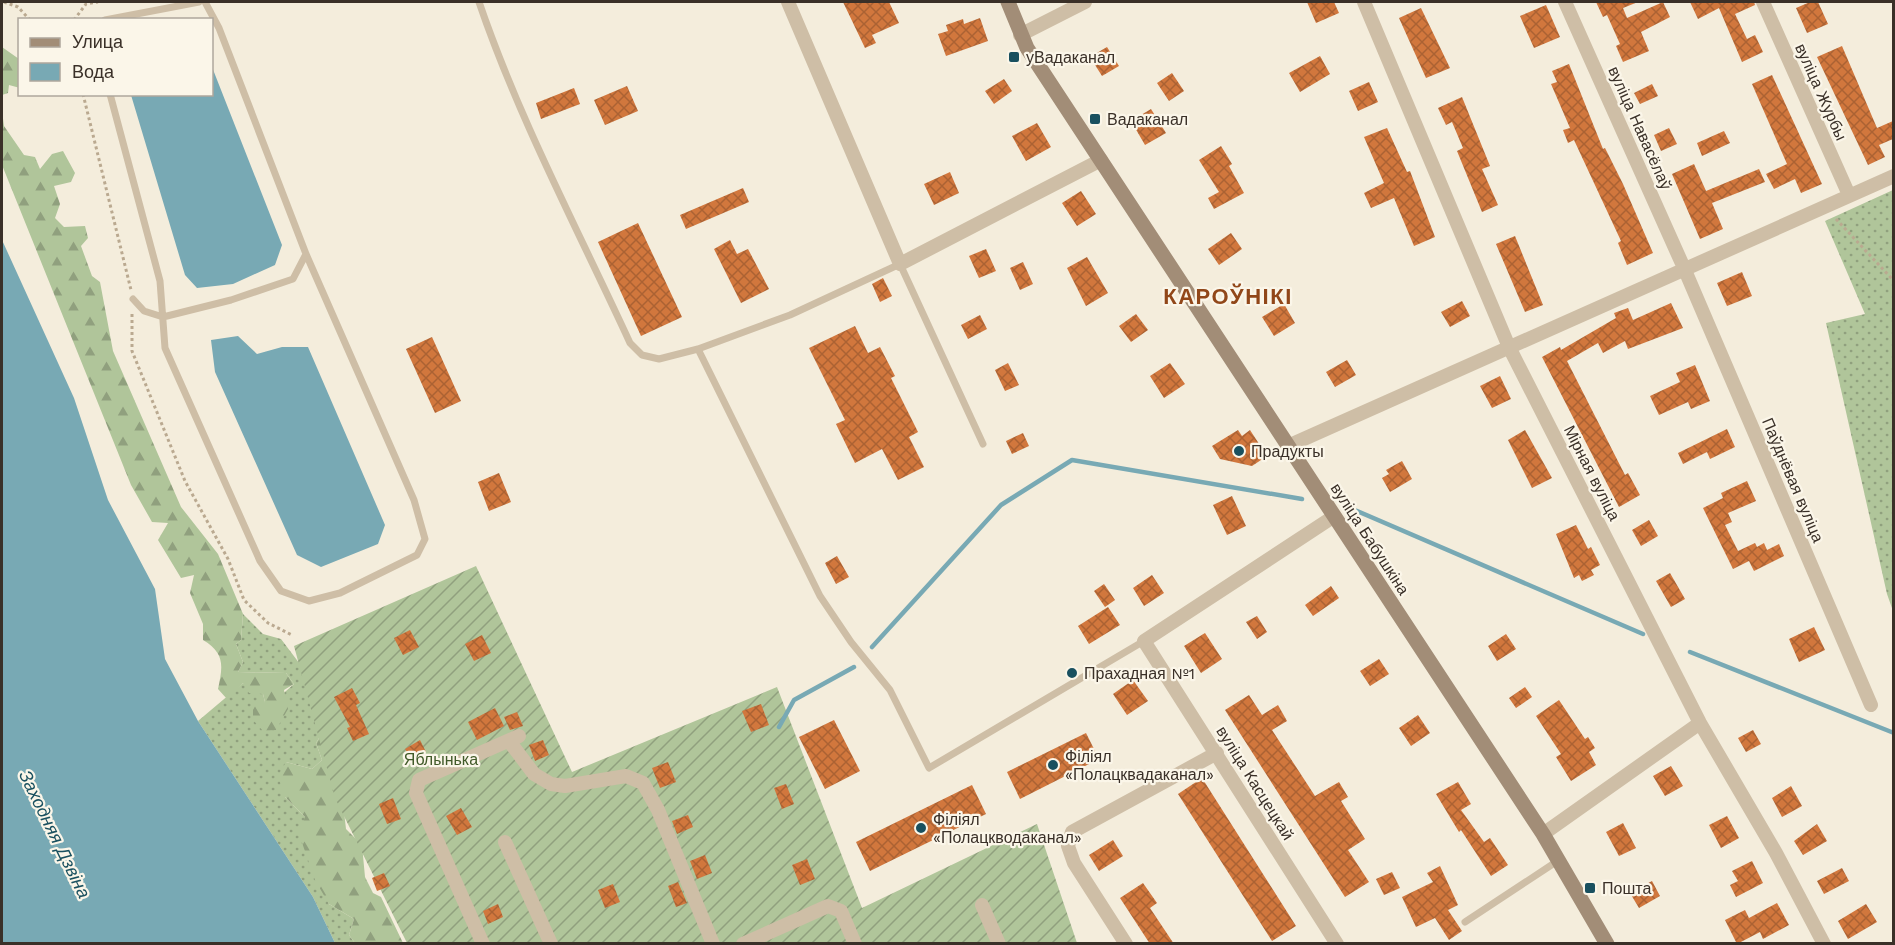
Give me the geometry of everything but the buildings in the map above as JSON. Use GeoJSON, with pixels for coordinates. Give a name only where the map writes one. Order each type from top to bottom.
{"type":"FeatureCollection","features":[{"type":"Feature","properties":{"kind":"street"},"geometry":{"type":"LineString","coordinates":[[788,2],[900,264],[1101,160]]}},
{"type":"Feature","properties":{"kind":"street","name":"вуліца Бабушкіна"},"geometry":{"type":"LineString","coordinates":[[1008,2],[1020,35],[1333,517],[1543,834],[1607,944]]}},
{"type":"Feature","properties":{"kind":"street"},"geometry":{"type":"LineString","coordinates":[[1020,35],[1084,2]]}},
{"type":"Feature","properties":{"kind":"street","name":"Мірная вуліца"},"geometry":{"type":"LineString","coordinates":[[1364,2],[1509,347],[1700,723],[1776,853],[1824,944]]}},
{"type":"Feature","properties":{"kind":"street","name":"вуліца Навасёлаў"},"geometry":{"type":"LineString","coordinates":[[1565,2],[1684,268]]}},
{"type":"Feature","properties":{"kind":"street","name":"вуліца Журбы"},"geometry":{"type":"LineString","coordinates":[[1763,2],[1849,195]]}},
{"type":"Feature","properties":{"kind":"street"},"geometry":{"type":"LineString","coordinates":[[1288,446],[1893,176]]}},
{"type":"Feature","properties":{"kind":"street","name":"Паўднёвая вуліца"},"geometry":{"type":"LineString","coordinates":[[1684,268],[1871,705]]}},
{"type":"Feature","properties":{"kind":"street"},"geometry":{"type":"LineString","coordinates":[[1144,641],[1333,517]]}},
{"type":"Feature","properties":{"kind":"street","name":"вуліца Касцецкай"},"geometry":{"type":"LineString","coordinates":[[1144,641],[1337,944]]}},
{"type":"Feature","properties":{"kind":"street"},"geometry":{"type":"LineString","coordinates":[[1543,834],[1700,723]]}},
{"type":"Feature","properties":{"kind":"street"},"geometry":{"type":"LineString","coordinates":[[483,944],[416,793],[420,780],[514,739],[534,774],[551,784],[565,786],[626,776],[643,783],[658,810],[713,944]]}},
{"type":"Feature","properties":{"kind":"street"},"geometry":{"type":"LineString","coordinates":[[1126,944],[1074,863],[1068,846],[1072,832],[1216,753]]}},
{"type":"Feature","properties":{"kind":"street"},"geometry":{"type":"LineString","coordinates":[[504,842],[551,944]]}},
{"type":"Feature","properties":{"kind":"street"},"geometry":{"type":"LineString","coordinates":[[982,905],[999,944]]}},
{"type":"Feature","properties":{"kind":"street"},"geometry":{"type":"LineString","coordinates":[[743,944],[828,906],[841,911],[855,944]]}},
{"type":"Feature","properties":{"kind":"lane"},"geometry":{"type":"LineString","coordinates":[[115,18],[199,2]]}},
{"type":"Feature","properties":{"kind":"lane"},"geometry":{"type":"LineString","coordinates":[[111,96],[160,281],[165,348],[260,561],[281,591],[309,601],[340,593],[417,555],[425,539],[414,500],[306,254],[219,28],[205,2]]}},
{"type":"Feature","properties":{"kind":"lane"},"geometry":{"type":"LineString","coordinates":[[479,2],[494,44],[535,140],[630,342],[642,355],[659,358],[698,349],[790,315],[900,264],[982,444]]}},
{"type":"Feature","properties":{"kind":"lane"},"geometry":{"type":"LineString","coordinates":[[133,299],[144,311],[163,317],[231,300],[293,279],[306,254]]}},
{"type":"Feature","properties":{"kind":"lane"},"geometry":{"type":"LineString","coordinates":[[698,349],[820,596],[851,642],[890,690],[929,768],[1144,641]]}},
{"type":"Feature","properties":{"kind":"lane"},"geometry":{"type":"LineString","coordinates":[[1465,922],[1559,860]]}},
{"type":"Feature","properties":{"kind":"path"},"geometry":{"type":"LineString","coordinates":[[4,2],[18,7],[28,18]]}},
{"type":"Feature","properties":{"kind":"path"},"geometry":{"type":"LineString","coordinates":[[76,18],[86,4],[98,2]]}},
{"type":"Feature","properties":{"kind":"path"},"geometry":{"type":"LineString","coordinates":[[83,96],[133,299],[132,351],[185,481],[228,559],[244,600],[268,624],[292,635]]}},
{"type":"Feature","properties":{"kind":"path"},"geometry":{"type":"LineString","coordinates":[[1824,206],[1893,281]]}},
{"type":"Feature","properties":{"kind":"green space"},"geometry":{"type":"Polygon","coordinates":[[[2,47],[18,58],[18,87],[9,85],[8,93],[2,95],[2,47]]]}},
{"type":"Feature","properties":{"kind":"green space"},"geometry":{"type":"Polygon","coordinates":[[[2,111],[4,126],[24,155],[35,157],[40,169],[52,154],[63,151],[75,173],[71,182],[54,186],[60,204],[55,218],[64,227],[85,226],[88,238],[81,246],[92,276],[100,282],[113,351],[181,507],[218,554],[243,614],[241,640],[236,644],[243,662],[238,672],[286,673],[294,684],[284,690],[288,709],[276,730],[263,731],[253,720],[253,704],[265,702],[263,694],[249,693],[243,683],[227,699],[218,689],[221,661],[215,650],[203,640],[203,624],[190,593],[194,575],[181,578],[158,540],[168,523],[152,522],[131,485],[2,165],[2,111]]]}},
{"type":"Feature","properties":{"kind":"green space"},"geometry":{"type":"Polygon","coordinates":[[[1893,190],[1893,611],[1887,594],[1826,323],[1865,314],[1825,221],[1893,190]]]}},
{"type":"Feature","properties":{"kind":"green space","name":"Яблынька"},"geometry":{"type":"Polygon","coordinates":[[[476,566],[572,772],[777,687],[862,908],[1037,824],[1077,943],[407,943],[335,798],[294,646],[476,566]]]}},
{"type":"Feature","properties":{"kind":"green space"},"geometry":{"type":"Polygon","coordinates":[[[243,614],[263,634],[281,639],[315,684],[321,735],[316,743],[322,760],[312,769],[286,762],[285,797],[305,817],[329,904],[354,919],[349,935],[355,943],[335,943],[313,897],[198,721],[243,683],[263,694],[265,702],[253,720],[294,684],[286,673],[238,672],[243,662],[236,644],[241,640],[243,614]]]}},
{"type":"Feature","properties":{"kind":"green space"},"geometry":{"type":"Polygon","coordinates":[[[321,735],[343,803],[346,829],[362,845],[365,877],[373,893],[381,897],[403,943],[355,943],[349,935],[354,919],[329,904],[315,880],[299,834],[305,817],[285,797],[278,776],[286,762],[312,769],[322,760],[316,743],[321,735]]]}},
{"type":"Feature","properties":{"kind":"water"},"geometry":{"type":"Polygon","coordinates":[[[213,70],[282,245],[275,265],[233,284],[197,288],[185,275],[131,96],[213,96],[213,70]]]}},
{"type":"Feature","properties":{"kind":"water","name":"Заходняя Дзвіна"},"geometry":{"type":"Polygon","coordinates":[[[2,240],[74,398],[108,500],[155,589],[165,659],[198,721],[313,897],[335,943],[2,943],[2,240]]]}},
{"type":"Feature","properties":{"kind":"water"},"geometry":{"type":"Polygon","coordinates":[[[238,336],[257,354],[282,347],[308,347],[385,525],[378,544],[321,567],[297,555],[215,372],[211,340],[238,336]]]}},
{"type":"Feature","properties":{"kind":"waterway"},"geometry":{"type":"LineString","coordinates":[[872,647],[1001,505],[1072,460],[1302,499]]}},
{"type":"Feature","properties":{"kind":"waterway"},"geometry":{"type":"LineString","coordinates":[[1350,508],[1643,634]]}},
{"type":"Feature","properties":{"kind":"waterway"},"geometry":{"type":"LineString","coordinates":[[1690,652],[1894,733]]}},
{"type":"Feature","properties":{"kind":"waterway"},"geometry":{"type":"LineString","coordinates":[[779,727],[794,700],[854,667]]}},
{"type":"Feature","properties":{"kind":"place","name":"уВадаканал"},"geometry":{"type":"Point","coordinates":[1014,57]}},
{"type":"Feature","properties":{"kind":"place","name":"Вадаканал"},"geometry":{"type":"Point","coordinates":[1095,119]}},
{"type":"Feature","properties":{"kind":"place","name":"Прадукты"},"geometry":{"type":"Point","coordinates":[1239,451]}},
{"type":"Feature","properties":{"kind":"place","name":"Прахадная №1"},"geometry":{"type":"Point","coordinates":[1072,673]}},
{"type":"Feature","properties":{"kind":"place","name":"Філіял «Полацквадаканал»"},"geometry":{"type":"Point","coordinates":[1053,765]}},
{"type":"Feature","properties":{"kind":"place","name":"Філіял «Полацкводаканал»"},"geometry":{"type":"Point","coordinates":[921,828]}},
{"type":"Feature","properties":{"kind":"place","name":"Пошта"},"geometry":{"type":"Point","coordinates":[1590,888]}},
{"type":"Feature","properties":{"kind":"district","name":"КАРОЎНІКІ"},"geometry":{"type":"Point","coordinates":[1228,296]}}]}
